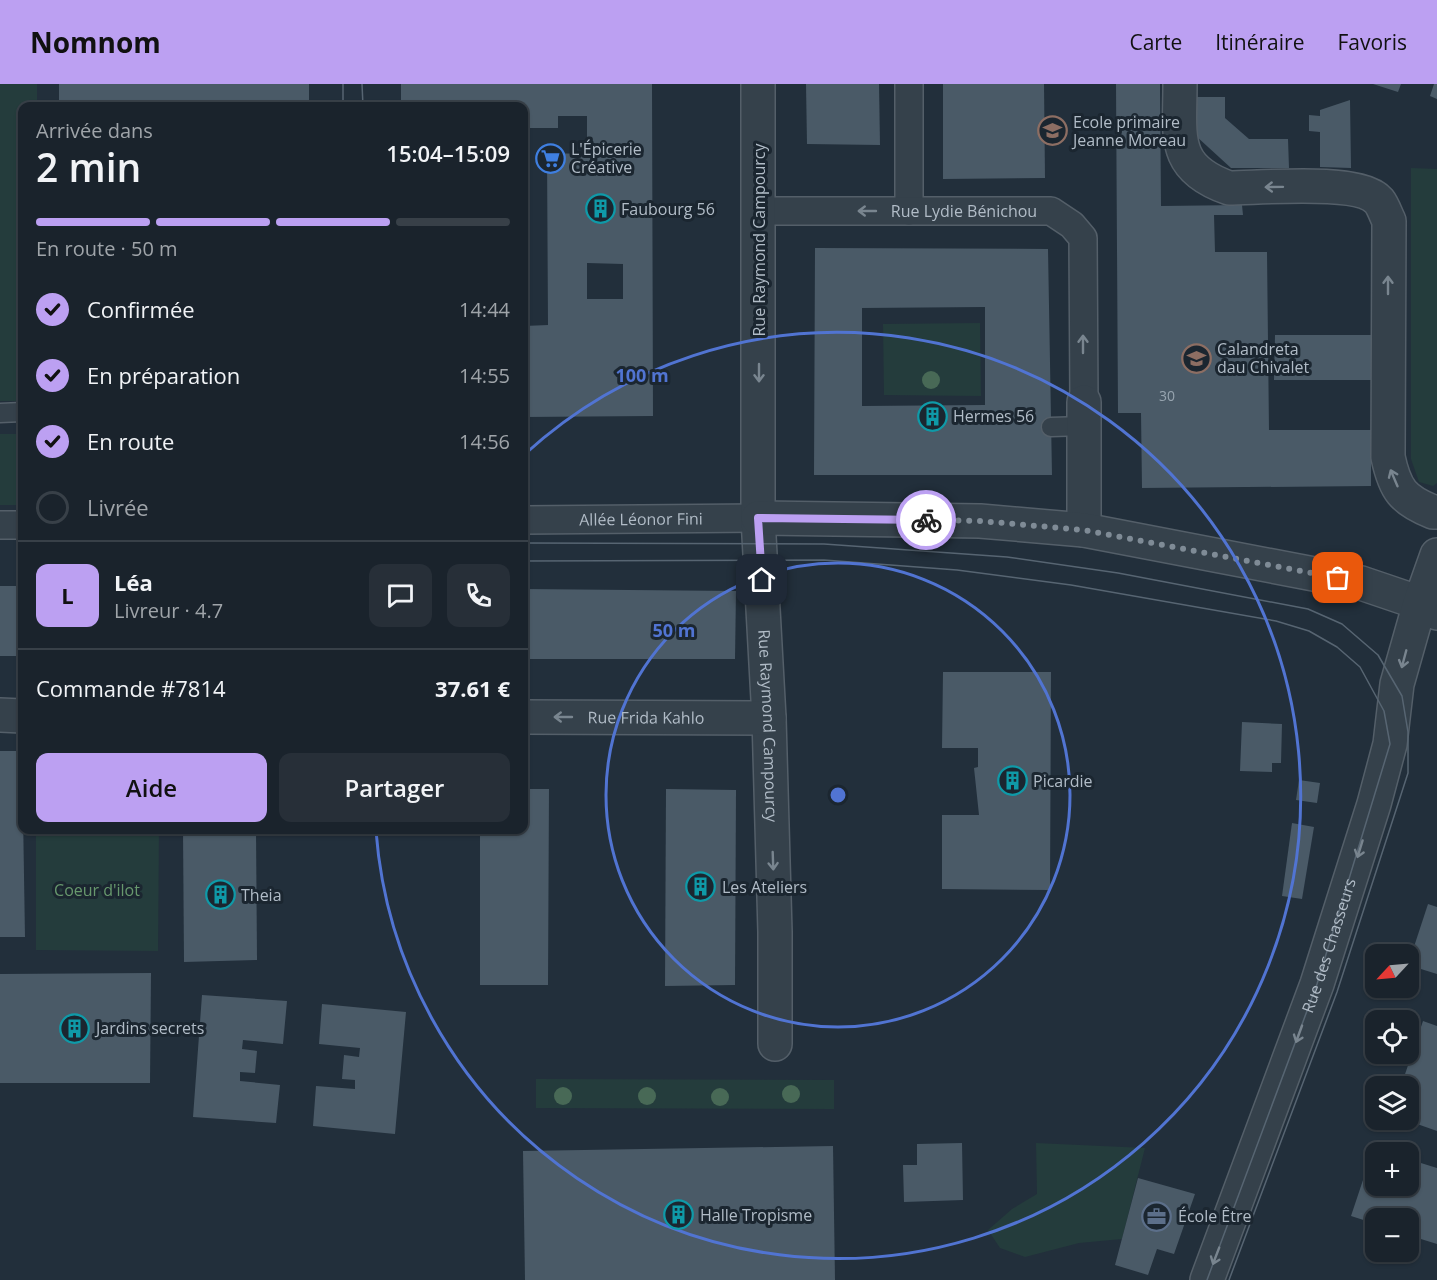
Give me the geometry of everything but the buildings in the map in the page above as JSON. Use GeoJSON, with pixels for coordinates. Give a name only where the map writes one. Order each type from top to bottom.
{"type":"FeatureCollection","features":[{"type":"Feature","properties":{"kind":"street","name":"Rue Raymond Campourcy"},"geometry":{"type":"LineString","coordinates":[[758,84],[760,212],[758,518],[769,718],[775,932],[775,1044]]}},
{"type":"Feature","properties":{"kind":"street"},"geometry":{"type":"LineString","coordinates":[[909,84],[909,210]]}},
{"type":"Feature","properties":{"kind":"street"},"geometry":{"type":"LineString","coordinates":[[1180,84],[1180,139],[1185,158],[1214,183],[1229,188],[1341,186],[1364,191],[1378,200],[1389,221],[1388,457],[1392,479],[1408,502],[1437,512]]}},
{"type":"Feature","properties":{"kind":"street","name":"Rue Lydie Bénichou"},"geometry":{"type":"LineString","coordinates":[[760,212],[1051,211],[1072,225],[1083,238],[1084,530]]}},
{"type":"Feature","properties":{"kind":"street"},"geometry":{"type":"LineString","coordinates":[[758,518],[980,521],[1084,530],[1361,583],[1428,608]]}},
{"type":"Feature","properties":{"kind":"street","name":"Allée Léonor Fini"},"geometry":{"type":"LineString","coordinates":[[528,520],[758,518]]}},
{"type":"Feature","properties":{"kind":"street"},"geometry":{"type":"LineString","coordinates":[[0,525],[18,525]]}},
{"type":"Feature","properties":{"kind":"street","name":"Rue des Chasseurs"},"geometry":{"type":"LineString","coordinates":[[1208,1280],[1317,984],[1390,744],[1397,684],[1428,608],[1437,555]]}},
{"type":"Feature","properties":{"kind":"street"},"geometry":{"type":"LineString","coordinates":[[0,715],[18,716]]}},
{"type":"Feature","properties":{"kind":"street","name":"Rue Frida Kahlo"},"geometry":{"type":"LineString","coordinates":[[528,717],[769,718]]}},
{"type":"Feature","properties":{"kind":"lane"},"geometry":{"type":"LineString","coordinates":[[0,413],[18,412]]}},
{"type":"Feature","properties":{"kind":"lane"},"geometry":{"type":"LineString","coordinates":[[1051,427],[1084,414]]}},
{"type":"Feature","properties":{"kind":"green space"},"geometry":{"type":"Polygon","coordinates":[[[0,84],[37,84],[37,102],[18,102],[18,401],[0,401],[0,84]]]}},
{"type":"Feature","properties":{"kind":"green space"},"geometry":{"type":"Polygon","coordinates":[[[1411,168],[1437,169],[1437,483],[1433,486],[1419,482],[1411,459],[1411,168]]]}},
{"type":"Feature","properties":{"kind":"green space"},"geometry":{"type":"Polygon","coordinates":[[[980,323],[981,396],[884,395],[883,324],[980,323]]]}},
{"type":"Feature","properties":{"kind":"green space"},"geometry":{"type":"Polygon","coordinates":[[[0,434],[18,434],[18,505],[0,505],[0,434]]]}},
{"type":"Feature","properties":{"kind":"green space","name":"Coeur d'ilot"},"geometry":{"type":"Polygon","coordinates":[[[36,834],[159,834],[158,951],[36,950],[36,834]]]}},
{"type":"Feature","properties":{"kind":"green space"},"geometry":{"type":"Polygon","coordinates":[[[536,1079],[834,1080],[834,1109],[536,1108],[536,1079]]]}},
{"type":"Feature","properties":{"kind":"green space"},"geometry":{"type":"Polygon","coordinates":[[[1036,1143],[1145,1148],[1122,1239],[1079,1243],[1025,1257],[1000,1248],[988,1230],[1012,1209],[1037,1194],[1036,1143]]]}},
{"type":"Feature","properties":{"kind":"tram line"},"geometry":{"type":"LineString","coordinates":[[343,84],[343,102]]}},
{"type":"Feature","properties":{"kind":"tram line"},"geometry":{"type":"LineString","coordinates":[[362,84],[363,102]]}},
{"type":"Feature","properties":{"kind":"tram line"},"geometry":{"type":"LineString","coordinates":[[528,543],[824,544],[1007,557],[1118,573],[1308,609],[1342,624],[1378,655],[1402,696],[1408,732],[1408,773],[1337,992],[1229,1280]]}},
{"type":"Feature","properties":{"kind":"tram line"},"geometry":{"type":"LineString","coordinates":[[528,561],[824,560],[957,570],[1071,585],[1276,621],[1309,631],[1337,647],[1360,667],[1384,711],[1390,744],[1317,984],[1207,1280]]}},
{"type":"Feature","properties":{"kind":"way so far"},"geometry":{"type":"LineString","coordinates":[[926,520],[980,521],[1084,530],[1338,578]]}},
{"type":"Feature","properties":{"kind":"place","name":"Ecole primaire Jeanne Moreau"},"geometry":{"type":"Point","coordinates":[1052,131]}},
{"type":"Feature","properties":{"kind":"place","name":"L'Épicerie Créative"},"geometry":{"type":"Point","coordinates":[550,158]}},
{"type":"Feature","properties":{"kind":"place","name":"Faubourg 56"},"geometry":{"type":"Point","coordinates":[600,209]}},
{"type":"Feature","properties":{"kind":"place","name":"Calandreta dau Chivalet"},"geometry":{"type":"Point","coordinates":[1196,358]}},
{"type":"Feature","properties":{"kind":"place","name":"Hermes 56"},"geometry":{"type":"Point","coordinates":[932,416]}},
{"type":"Feature","properties":{"kind":"place","name":"Picardie"},"geometry":{"type":"Point","coordinates":[1012,781]}},
{"type":"Feature","properties":{"kind":"place","name":"Les Ateliers"},"geometry":{"type":"Point","coordinates":[701,887]}},
{"type":"Feature","properties":{"kind":"place","name":"Theia"},"geometry":{"type":"Point","coordinates":[220,895]}},
{"type":"Feature","properties":{"kind":"place","name":"Jardins secrets"},"geometry":{"type":"Point","coordinates":[75,1028]}},
{"type":"Feature","properties":{"kind":"place","name":"Halle Tropisme"},"geometry":{"type":"Point","coordinates":[679,1215]}},
{"type":"Feature","properties":{"kind":"place","name":"École Être"},"geometry":{"type":"Point","coordinates":[1157,1216]}},
{"type":"Feature","properties":{"kind":"route"},"geometry":{"type":"LineString","coordinates":[[762,580],[758,518],[926,520]]}}]}
